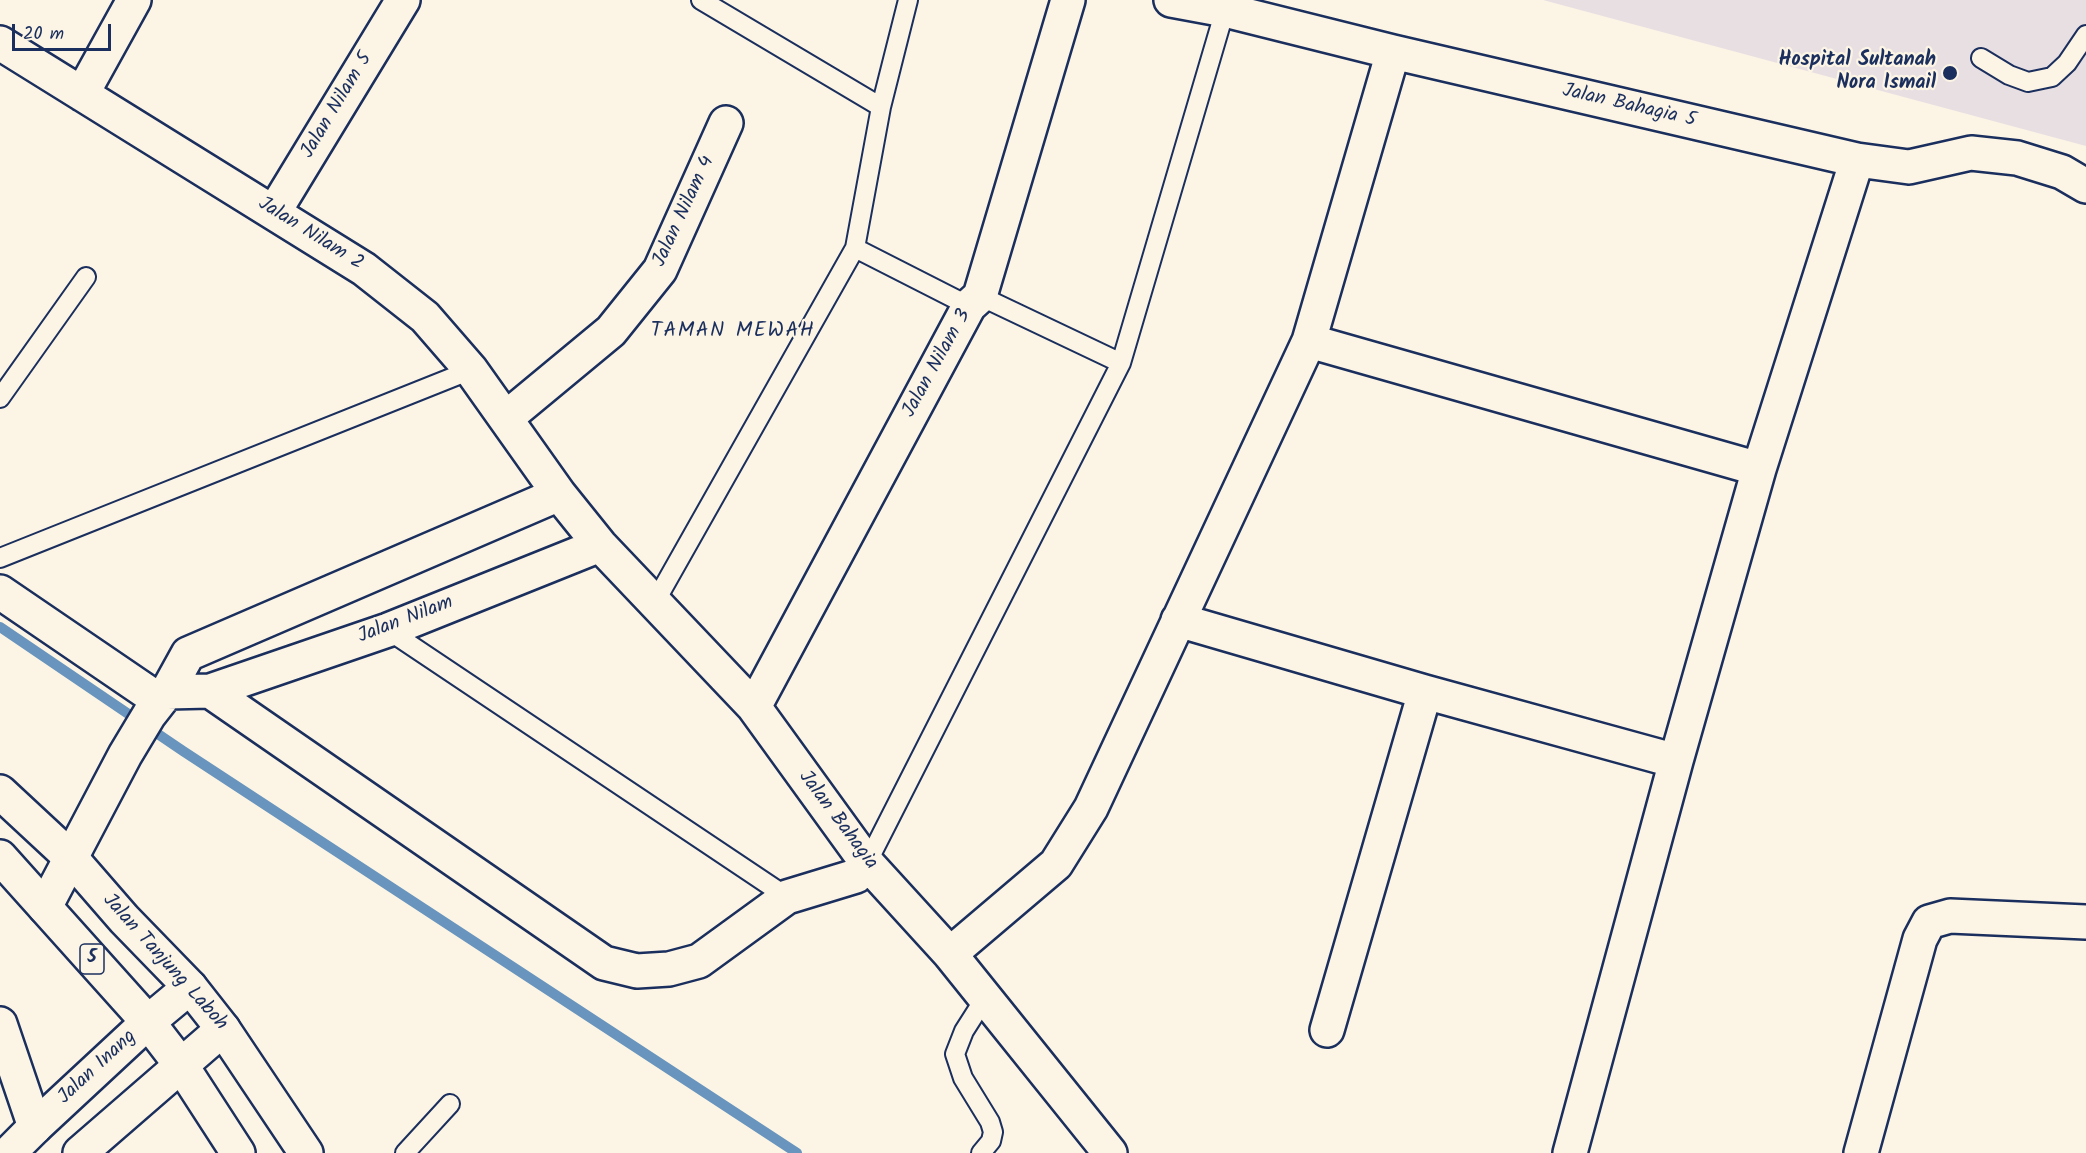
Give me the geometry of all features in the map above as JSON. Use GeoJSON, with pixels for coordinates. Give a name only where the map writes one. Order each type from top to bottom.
{"type":"FeatureCollection","features":[{"type":"Feature","properties":{"kind":"main road"},"geometry":{"type":"LineString","coordinates":[[82,94],[134,0]]}},
{"type":"Feature","properties":{"kind":"main road","name":"Jalan Nilam 5"},"geometry":{"type":"LineString","coordinates":[[274,212],[403,0]]}},
{"type":"Feature","properties":{"kind":"main road","name":"Jalan Nilam 3"},"geometry":{"type":"LineString","coordinates":[[754,707],[974,301],[1068,0]]}},
{"type":"Feature","properties":{"kind":"main road","name":"Jalan Bahagia 5"},"geometry":{"type":"LineString","coordinates":[[1171,0],[1225,10],[1393,52],[1857,160],[1909,167],[1971,153],[2017,158],[2062,172],[2086,186]]}},
{"type":"Feature","properties":{"kind":"main road","name":"Jalan Nilam 2"},"geometry":{"type":"LineString","coordinates":[[0,43],[364,269],[425,317],[471,370],[559,494]]}},
{"type":"Feature","properties":{"kind":"main road"},"geometry":{"type":"LineString","coordinates":[[950,954],[1056,864],[1091,808],[1309,341],[1393,52]]}},
{"type":"Feature","properties":{"kind":"main road","name":"Jalan Nilam 4"},"geometry":{"type":"LineString","coordinates":[[506,418],[611,331],[660,270],[726,123]]}},
{"type":"Feature","properties":{"kind":"main road"},"geometry":{"type":"LineString","coordinates":[[1570,1153],[1676,761],[1759,469],[1857,160]]}},
{"type":"Feature","properties":{"kind":"main road"},"geometry":{"type":"LineString","coordinates":[[1309,341],[1759,469]]}},
{"type":"Feature","properties":{"kind":"main road"},"geometry":{"type":"LineString","coordinates":[[45,907],[125,755],[188,654],[559,494]]}},
{"type":"Feature","properties":{"kind":"main road","name":"Jalan Bahagia"},"geometry":{"type":"LineString","coordinates":[[559,494],[600,545],[754,707],[867,863],[950,954],[1110,1153]]}},
{"type":"Feature","properties":{"kind":"main road","name":"Jalan Nilam"},"geometry":{"type":"LineString","coordinates":[[159,703],[210,691],[388,630],[600,545]]}},
{"type":"Feature","properties":{"kind":"main road"},"geometry":{"type":"LineString","coordinates":[[0,592],[159,703]]}},
{"type":"Feature","properties":{"kind":"main road"},"geometry":{"type":"LineString","coordinates":[[1178,620],[1425,692],[1676,761]]}},
{"type":"Feature","properties":{"kind":"main road"},"geometry":{"type":"LineString","coordinates":[[210,691],[604,963],[637,971],[669,969],[699,961],[787,897],[856,876],[867,863]]}},
{"type":"Feature","properties":{"kind":"main road"},"geometry":{"type":"LineString","coordinates":[[1327,1030],[1425,692]]}},
{"type":"Feature","properties":{"kind":"main road","name":"Jalan Tanjung Laboh"},"geometry":{"type":"LineString","coordinates":[[0,792],[70,858],[124,919],[190,987],[223,1029],[306,1153]]}},
{"type":"Feature","properties":{"kind":"main road","name":"5"},"geometry":{"type":"LineString","coordinates":[[0,857],[148,1022],[181,1065],[238,1153]]}},
{"type":"Feature","properties":{"kind":"main road"},"geometry":{"type":"LineString","coordinates":[[1861,1153],[1920,939],[1929,922],[1950,916],[2086,922]]}},
{"type":"Feature","properties":{"kind":"main road","name":"Jalan Inang"},"geometry":{"type":"LineString","coordinates":[[9,1153],[35,1126],[148,1022],[190,987]]}},
{"type":"Feature","properties":{"kind":"main road"},"geometry":{"type":"LineString","coordinates":[[0,1024],[35,1126]]}},
{"type":"Feature","properties":{"kind":"main road"},"geometry":{"type":"LineString","coordinates":[[80,1153],[223,1029]]}},
{"type":"Feature","properties":{"kind":"lane"},"geometry":{"type":"LineString","coordinates":[[701,0],[881,106]]}},
{"type":"Feature","properties":{"kind":"lane"},"geometry":{"type":"LineString","coordinates":[[655,602],[855,248],[881,106],[908,0]]}},
{"type":"Feature","properties":{"kind":"lane"},"geometry":{"type":"LineString","coordinates":[[867,863],[1121,363],[1225,10]]}},
{"type":"Feature","properties":{"kind":"lane"},"geometry":{"type":"LineString","coordinates":[[1981,58],[2009,75],[2028,82],[2052,77],[2067,63],[2086,34]]}},
{"type":"Feature","properties":{"kind":"lane"},"geometry":{"type":"LineString","coordinates":[[855,248],[1121,363]]}},
{"type":"Feature","properties":{"kind":"lane"},"geometry":{"type":"LineString","coordinates":[[0,398],[86,277]]}},
{"type":"Feature","properties":{"kind":"lane"},"geometry":{"type":"LineString","coordinates":[[0,558],[471,370]]}},
{"type":"Feature","properties":{"kind":"lane"},"geometry":{"type":"LineString","coordinates":[[388,630],[787,897]]}},
{"type":"Feature","properties":{"kind":"lane"},"geometry":{"type":"LineString","coordinates":[[981,1153],[991,1141],[993,1132],[990,1122],[963,1078],[955,1054],[964,1031],[985,998]]}},
{"type":"Feature","properties":{"kind":"lane"},"geometry":{"type":"LineString","coordinates":[[405,1153],[450,1104]]}},
{"type":"Feature","properties":{"kind":"shaded area","name":"Hospital Sultanah Nora Ismail"},"geometry":{"type":"Polygon","coordinates":[[[1543,0],[2086,0],[2086,146],[1543,0]]]}},
{"type":"Feature","properties":{"kind":"waterway"},"geometry":{"type":"LineString","coordinates":[[0,627],[183,751],[797,1153]]}},
{"type":"Feature","properties":{"kind":"place","name":"Hospital Sultanah Nora Ismail"},"geometry":{"type":"Point","coordinates":[1950,73]}},
{"type":"Feature","properties":{"kind":"district","name":"TAMAN MEWAH"},"geometry":{"type":"Point","coordinates":[733,332]}}]}
